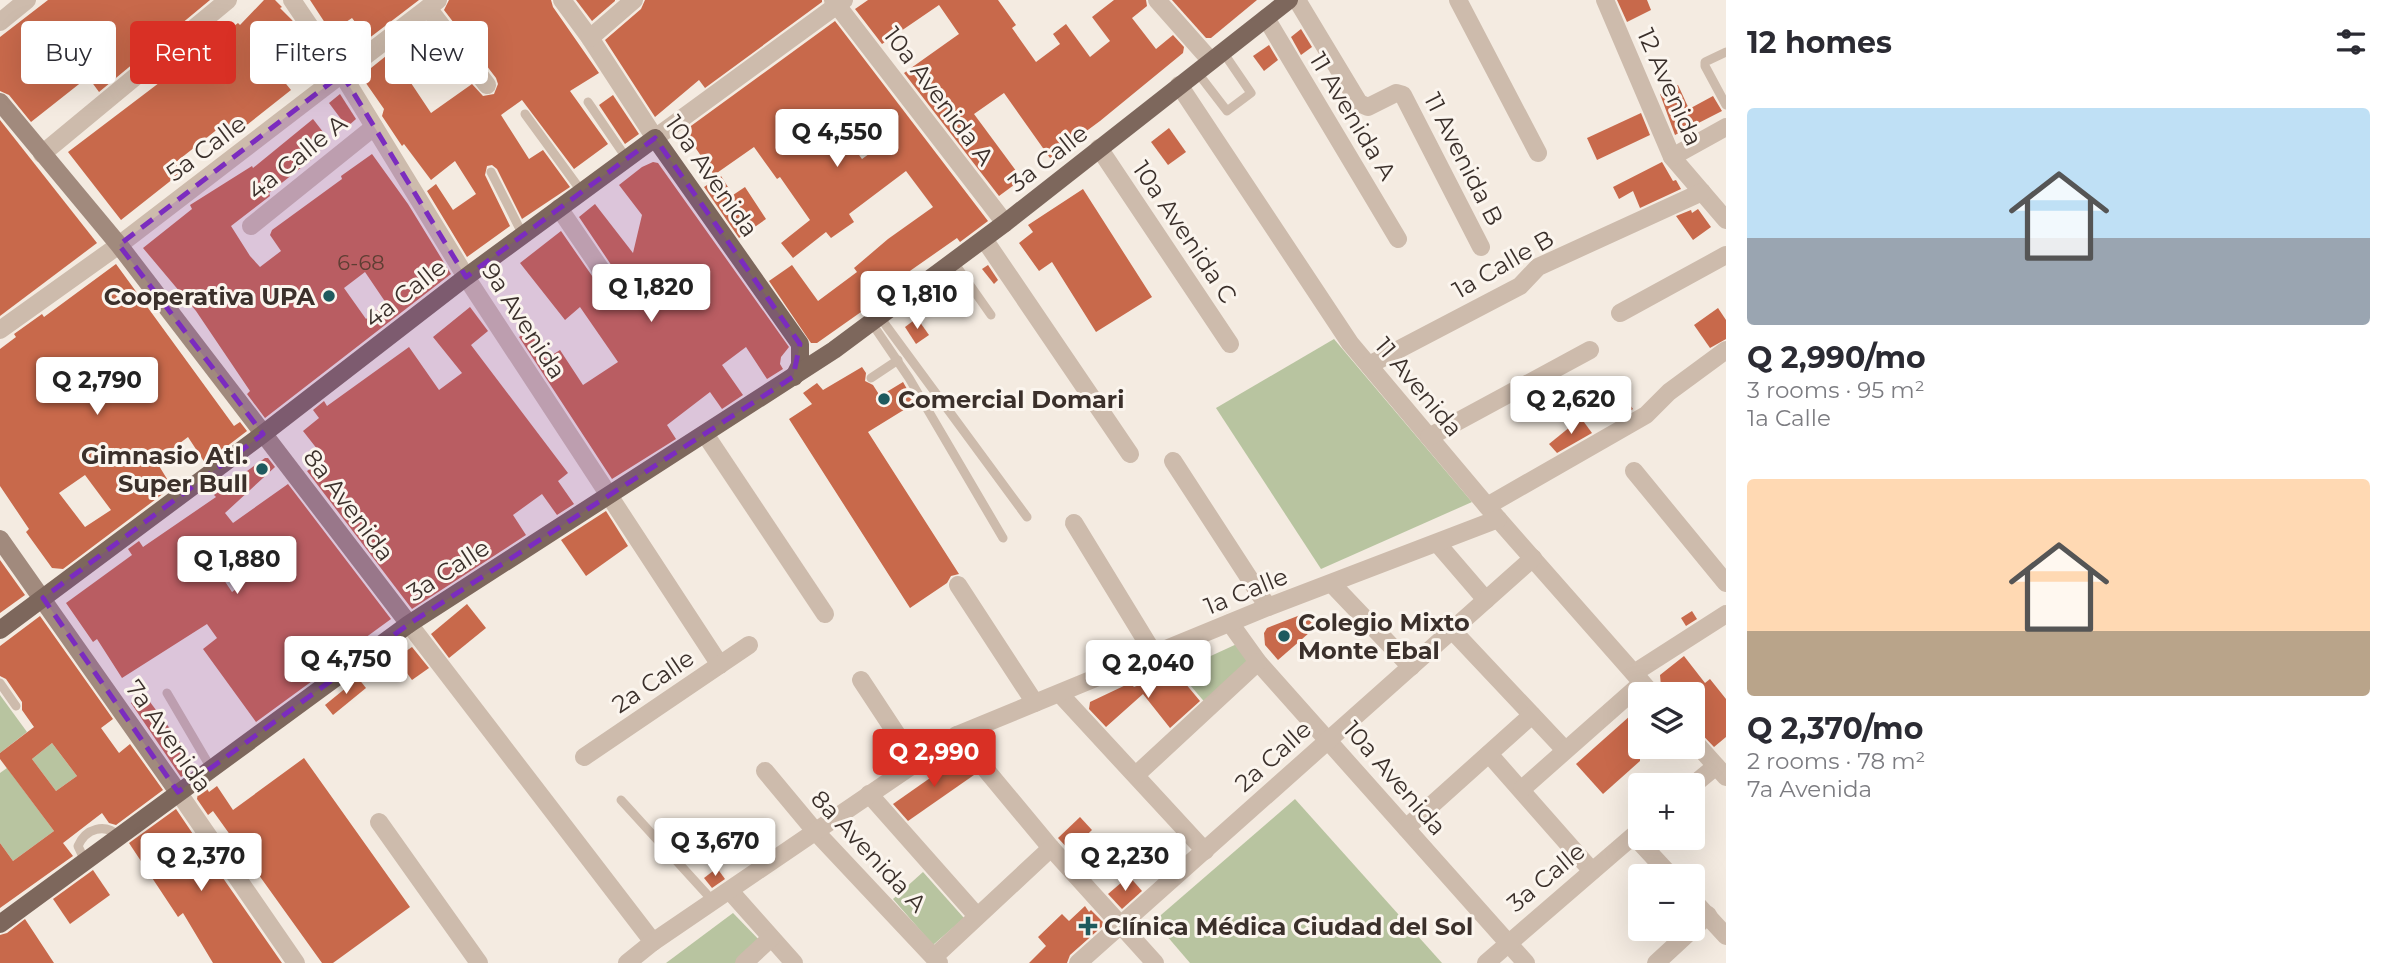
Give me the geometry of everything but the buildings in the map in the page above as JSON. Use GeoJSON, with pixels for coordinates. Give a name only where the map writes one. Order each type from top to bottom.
{"type":"FeatureCollection","features":[{"type":"Feature","properties":{"kind":"main road","name":"3a Calle"},"geometry":{"type":"LineString","coordinates":[[0,924],[409,624],[834,350],[1005,223],[1289,0]]}},
{"type":"Feature","properties":{"kind":"main road","name":"4a Calle"},"geometry":{"type":"LineString","coordinates":[[0,630],[263,434],[466,277],[655,138]]}},
{"type":"Feature","properties":{"kind":"main road","name":"10a Avenida"},"geometry":{"type":"LineString","coordinates":[[655,138],[800,344]]}},
{"type":"Feature","properties":{"kind":"main road"},"geometry":{"type":"LineString","coordinates":[[800,344],[810,350],[834,350]]}},
{"type":"Feature","properties":{"kind":"main road"},"geometry":{"type":"LineString","coordinates":[[793,377],[800,365],[800,344]]}},
{"type":"Feature","properties":{"kind":"street"},"geometry":{"type":"LineString","coordinates":[[0,22],[27,0]]}},
{"type":"Feature","properties":{"kind":"street"},"geometry":{"type":"LineString","coordinates":[[42,154],[228,0]]}},
{"type":"Feature","properties":{"kind":"street","name":"9a Avenida"},"geometry":{"type":"LineString","coordinates":[[292,0],[306,21]]}},
{"type":"Feature","properties":{"kind":"street","name":"10a Avenida"},"geometry":{"type":"LineString","coordinates":[[562,0],[655,138]]}},
{"type":"Feature","properties":{"kind":"street"},"geometry":{"type":"LineString","coordinates":[[590,38],[635,0]]}},
{"type":"Feature","properties":{"kind":"street"},"geometry":{"type":"LineString","coordinates":[[1157,0],[1210,61]]}},
{"type":"Feature","properties":{"kind":"street","name":"11 Avenida B"},"geometry":{"type":"LineString","coordinates":[[1297,0],[1359,103],[1368,107],[1396,93],[1403,95],[1481,247]]}},
{"type":"Feature","properties":{"kind":"street"},"geometry":{"type":"LineString","coordinates":[[1458,0],[1538,153]]}},
{"type":"Feature","properties":{"kind":"street","name":"12 Avenida"},"geometry":{"type":"LineString","coordinates":[[1605,0],[1672,157],[1726,220]]}},
{"type":"Feature","properties":{"kind":"street","name":"4a Calle"},"geometry":{"type":"LineString","coordinates":[[655,138],[838,2]]}},
{"type":"Feature","properties":{"kind":"street","name":"10a Avenida A"},"geometry":{"type":"LineString","coordinates":[[838,2],[1005,223]]}},
{"type":"Feature","properties":{"kind":"street"},"geometry":{"type":"LineString","coordinates":[[434,4],[487,85]]}},
{"type":"Feature","properties":{"kind":"street","name":"5a Calle"},"geometry":{"type":"LineString","coordinates":[[371,52],[434,4]]}},
{"type":"Feature","properties":{"kind":"street","name":"11 Avenida A"},"geometry":{"type":"LineString","coordinates":[[1266,18],[1398,240]]}},
{"type":"Feature","properties":{"kind":"street","name":"5a Calle"},"geometry":{"type":"LineString","coordinates":[[0,330],[119,245],[329,84]]}},
{"type":"Feature","properties":{"kind":"street","name":"9a Avenida"},"geometry":{"type":"LineString","coordinates":[[348,84],[466,277],[720,665]]}},
{"type":"Feature","properties":{"kind":"street","name":"11 Avenida"},"geometry":{"type":"LineString","coordinates":[[1179,85],[1320,299],[1368,365],[1641,682]]}},
{"type":"Feature","properties":{"kind":"street","name":"8a Avenida"},"geometry":{"type":"LineString","coordinates":[[0,102],[119,245],[653,942]]}},
{"type":"Feature","properties":{"kind":"street","name":"4a Calle A"},"geometry":{"type":"LineString","coordinates":[[251,226],[374,127]]}},
{"type":"Feature","properties":{"kind":"street"},"geometry":{"type":"LineString","coordinates":[[1672,157],[1726,127]]}},
{"type":"Feature","properties":{"kind":"street","name":"10a Avenida C"},"geometry":{"type":"LineString","coordinates":[[1099,148],[1230,344]]}},
{"type":"Feature","properties":{"kind":"street","name":"1a Calle B"},"geometry":{"type":"LineString","coordinates":[[1368,365],[1520,286],[1538,267],[1702,192]]}},
{"type":"Feature","properties":{"kind":"street"},"geometry":{"type":"LineString","coordinates":[[559,208],[617,293]]}},
{"type":"Feature","properties":{"kind":"street"},"geometry":{"type":"LineString","coordinates":[[984,239],[1130,454]]}},
{"type":"Feature","properties":{"kind":"street"},"geometry":{"type":"LineString","coordinates":[[1620,313],[1726,255]]}},
{"type":"Feature","properties":{"kind":"street"},"geometry":{"type":"LineString","coordinates":[[1429,437],[1590,350]]}},
{"type":"Feature","properties":{"kind":"street","name":"1a Calle"},"geometry":{"type":"LineString","coordinates":[[627,963],[653,942],[957,735],[1268,607],[1437,543],[1493,512],[1646,415],[1669,392],[1726,350]]}},
{"type":"Feature","properties":{"kind":"street"},"geometry":{"type":"LineString","coordinates":[[705,434],[825,614]]}},
{"type":"Feature","properties":{"kind":"street"},"geometry":{"type":"LineString","coordinates":[[1173,461],[1268,607]]}},
{"type":"Feature","properties":{"kind":"street"},"geometry":{"type":"LineString","coordinates":[[1634,471],[1726,583]]}},
{"type":"Feature","properties":{"kind":"street"},"geometry":{"type":"LineString","coordinates":[[1074,523],[1154,654]]}},
{"type":"Feature","properties":{"kind":"street","name":"7a Avenida"},"geometry":{"type":"LineString","coordinates":[[0,539],[296,963]]}},
{"type":"Feature","properties":{"kind":"street"},"geometry":{"type":"LineString","coordinates":[[1437,543],[1486,600]]}},
{"type":"Feature","properties":{"kind":"street","name":"2a Calle"},"geometry":{"type":"LineString","coordinates":[[1078,963],[1533,558]]}},
{"type":"Feature","properties":{"kind":"street"},"geometry":{"type":"LineString","coordinates":[[1332,584],[1411,667]]}},
{"type":"Feature","properties":{"kind":"street"},"geometry":{"type":"LineString","coordinates":[[958,585],[1035,703]]}},
{"type":"Feature","properties":{"kind":"street"},"geometry":{"type":"LineString","coordinates":[[1645,682],[1726,614]]}},
{"type":"Feature","properties":{"kind":"street","name":"10a Avenida"},"geometry":{"type":"LineString","coordinates":[[1230,623],[1258,662],[1526,963]]}},
{"type":"Feature","properties":{"kind":"street"},"geometry":{"type":"LineString","coordinates":[[1452,630],[1565,750]]}},
{"type":"Feature","properties":{"kind":"street","name":"2a Calle"},"geometry":{"type":"LineString","coordinates":[[584,757],[749,645]]}},
{"type":"Feature","properties":{"kind":"street"},"geometry":{"type":"LineString","coordinates":[[1136,775],[1258,662]]}},
{"type":"Feature","properties":{"kind":"street"},"geometry":{"type":"LineString","coordinates":[[861,680],[915,762]]}},
{"type":"Feature","properties":{"kind":"street"},"geometry":{"type":"LineString","coordinates":[[1060,694],[1205,850]]}},
{"type":"Feature","properties":{"kind":"street"},"geometry":{"type":"LineString","coordinates":[[1521,789],[1628,697]]}},
{"type":"Feature","properties":{"kind":"street"},"geometry":{"type":"LineString","coordinates":[[1406,828],[1532,715]]}},
{"type":"Feature","properties":{"kind":"street"},"geometry":{"type":"LineString","coordinates":[[957,735],[1051,848],[1155,963]]}},
{"type":"Feature","properties":{"kind":"street"},"geometry":{"type":"LineString","coordinates":[[1705,753],[1721,771],[1705,779]]}},
{"type":"Feature","properties":{"kind":"street"},"geometry":{"type":"LineString","coordinates":[[1489,754],[1592,871]]}},
{"type":"Feature","properties":{"kind":"street","name":"8a Avenida A"},"geometry":{"type":"LineString","coordinates":[[765,771],[815,831],[936,960]]}},
{"type":"Feature","properties":{"kind":"street"},"geometry":{"type":"LineString","coordinates":[[869,794],[977,916]]}},
{"type":"Feature","properties":{"kind":"street"},"geometry":{"type":"LineString","coordinates":[[379,822],[479,963]]}},
{"type":"Feature","properties":{"kind":"street","name":"3a Calle"},"geometry":{"type":"LineString","coordinates":[[1486,963],[1628,841]]}},
{"type":"Feature","properties":{"kind":"street"},"geometry":{"type":"LineString","coordinates":[[936,960],[977,916],[1051,848]]}},
{"type":"Feature","properties":{"kind":"street"},"geometry":{"type":"LineString","coordinates":[[1651,850],[1662,864]]}},
{"type":"Feature","properties":{"kind":"street"},"geometry":{"type":"LineString","coordinates":[[730,891],[794,963]]}},
{"type":"Feature","properties":{"kind":"street"},"geometry":{"type":"LineString","coordinates":[[1705,912],[1726,936]]}},
{"type":"Feature","properties":{"kind":"street"},"geometry":{"type":"LineString","coordinates":[[1663,961],[1708,915]]}},
{"type":"Feature","properties":{"kind":"street"},"geometry":{"type":"LineString","coordinates":[[744,963],[771,938]]}},
{"type":"Feature","properties":{"kind":"lane"},"geometry":{"type":"LineString","coordinates":[[1726,52],[1705,62],[1704,66],[1726,105]]}},
{"type":"Feature","properties":{"kind":"lane"},"geometry":{"type":"LineString","coordinates":[[1210,61],[1251,93],[1227,111],[1210,61]]}},
{"type":"Feature","properties":{"kind":"lane"},"geometry":{"type":"LineString","coordinates":[[588,102],[627,159]]}},
{"type":"Feature","properties":{"kind":"lane"},"geometry":{"type":"LineString","coordinates":[[525,114],[582,192]]}},
{"type":"Feature","properties":{"kind":"lane"},"geometry":{"type":"LineString","coordinates":[[491,172],[523,235]]}},
{"type":"Feature","properties":{"kind":"lane"},"geometry":{"type":"LineString","coordinates":[[953,261],[991,315]]}},
{"type":"Feature","properties":{"kind":"lane"},"geometry":{"type":"LineString","coordinates":[[875,319],[1003,538]]}},
{"type":"Feature","properties":{"kind":"lane"},"geometry":{"type":"LineString","coordinates":[[875,319],[1027,517]]}},
{"type":"Feature","properties":{"kind":"lane"},"geometry":{"type":"LineString","coordinates":[[871,378],[898,360]]}},
{"type":"Feature","properties":{"kind":"lane"},"geometry":{"type":"LineString","coordinates":[[0,683],[16,706]]}},
{"type":"Feature","properties":{"kind":"lane"},"geometry":{"type":"LineString","coordinates":[[167,693],[211,768]]}},
{"type":"Feature","properties":{"kind":"lane"},"geometry":{"type":"LineString","coordinates":[[621,800],[713,901]]}},
{"type":"Feature","properties":{"kind":"highlighted area"},"geometry":{"type":"Polygon","coordinates":[[[342,74],[466,277],[655,138],[800,344],[793,377],[409,624],[178,792],[43,598],[263,434],[119,245],[342,74]]]}},
{"type":"Feature","properties":{"kind":"green space"},"geometry":{"type":"Polygon","coordinates":[[[1334,339],[1472,502],[1321,569],[1216,408],[1334,339]]]}},
{"type":"Feature","properties":{"kind":"green space"},"geometry":{"type":"Polygon","coordinates":[[[1239,643],[1255,662],[1208,706],[1178,671],[1239,643]]]}},
{"type":"Feature","properties":{"kind":"green space"},"geometry":{"type":"Polygon","coordinates":[[[0,695],[27,732],[0,753],[0,695]]]}},
{"type":"Feature","properties":{"kind":"green space"},"geometry":{"type":"Polygon","coordinates":[[[52,743],[77,776],[56,791],[32,759],[52,743]]]}},
{"type":"Feature","properties":{"kind":"green space"},"geometry":{"type":"Polygon","coordinates":[[[7,768],[54,831],[13,861],[0,843],[0,773],[7,768]]]}},
{"type":"Feature","properties":{"kind":"green space"},"geometry":{"type":"Polygon","coordinates":[[[1295,799],[1442,963],[1190,963],[1154,921],[1295,799]]]}},
{"type":"Feature","properties":{"kind":"green space"},"geometry":{"type":"Polygon","coordinates":[[[923,872],[964,918],[933,945],[893,899],[923,872]]]}},
{"type":"Feature","properties":{"kind":"green space"},"geometry":{"type":"Polygon","coordinates":[[[733,913],[764,945],[744,963],[666,963],[733,913]]]}},
{"type":"Feature","properties":{"kind":"place","name":"Cooperativa UPA"},"geometry":{"type":"Point","coordinates":[329,296]}},
{"type":"Feature","properties":{"kind":"place","name":"Comercial Domari"},"geometry":{"type":"Point","coordinates":[884,399]}},
{"type":"Feature","properties":{"kind":"place","name":"Gimnasio Atl. Super Bull"},"geometry":{"type":"Point","coordinates":[262,469]}},
{"type":"Feature","properties":{"kind":"place","name":"Colegio Mixto Monte Ebal"},"geometry":{"type":"Point","coordinates":[1284,636]}},
{"type":"Feature","properties":{"kind":"place","name":"Clínica Médica Ciudad del Sol"},"geometry":{"type":"Point","coordinates":[1088,926]}}]}
